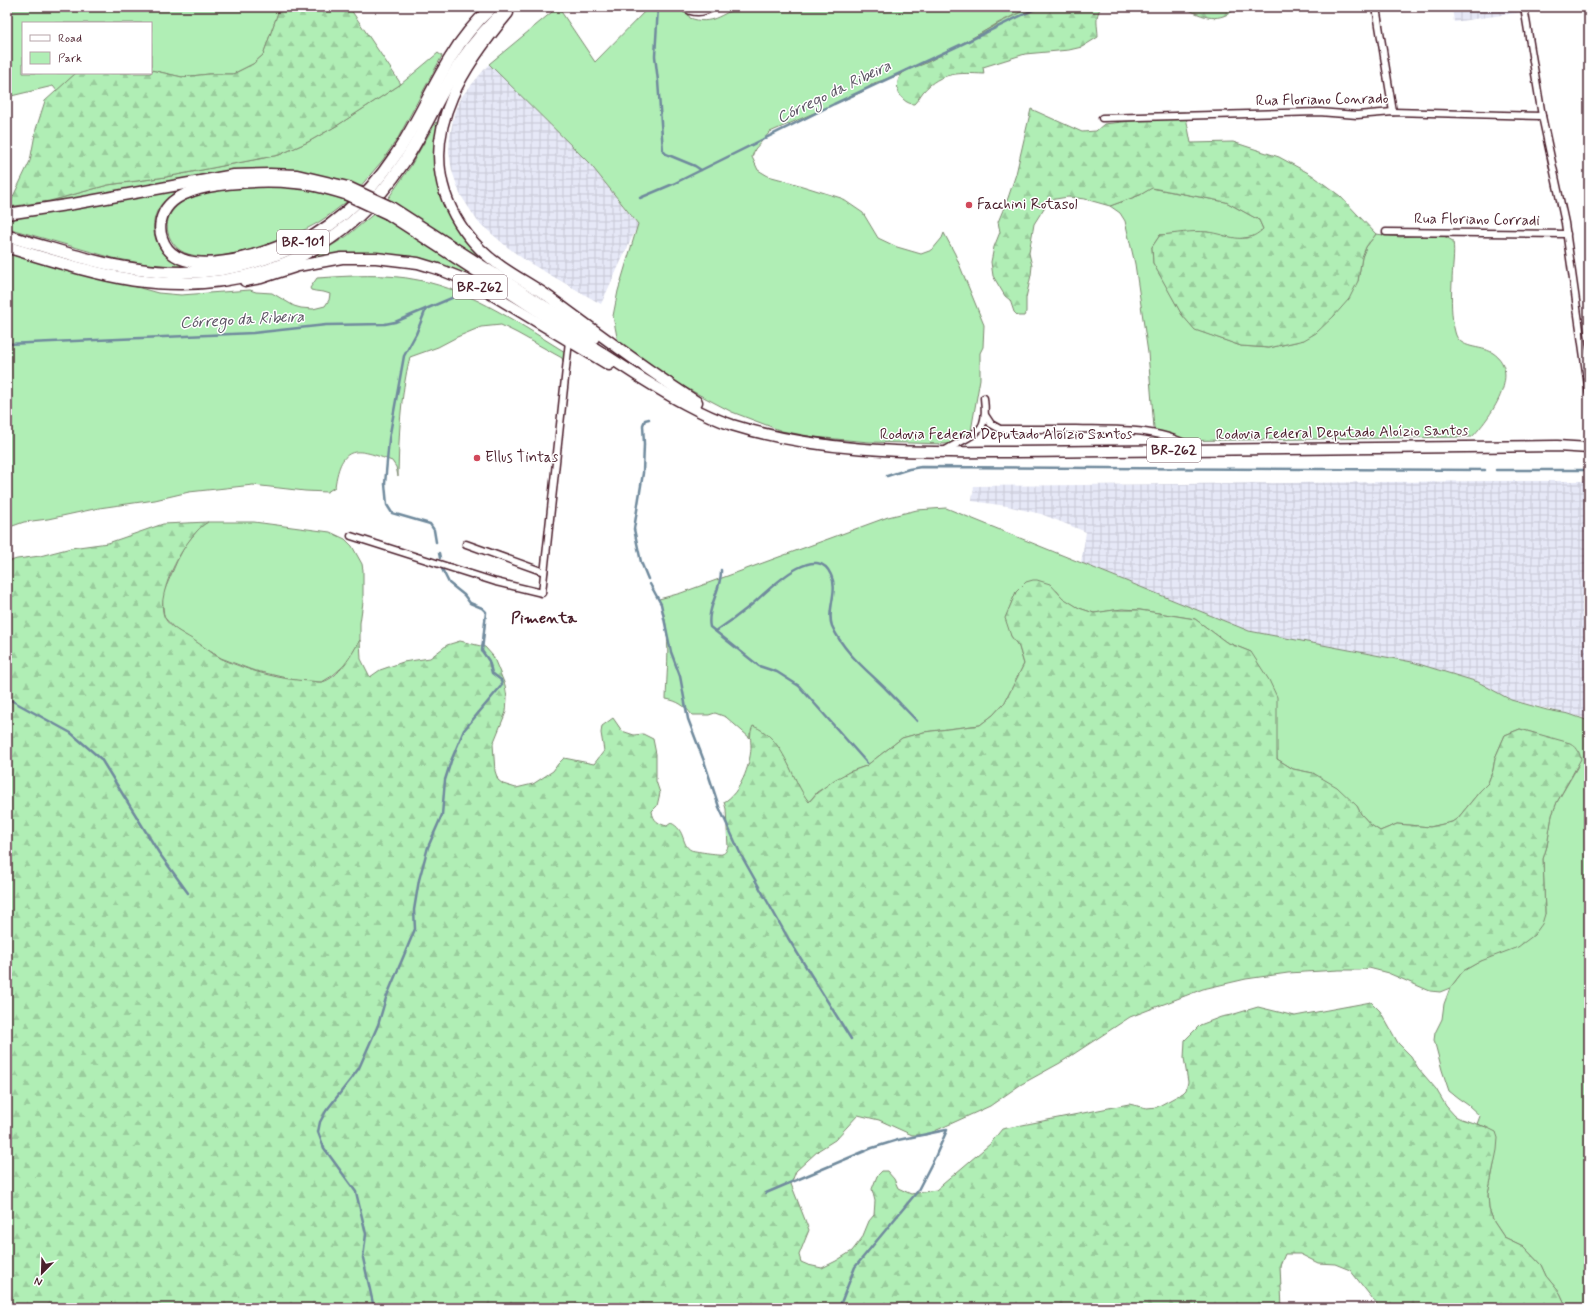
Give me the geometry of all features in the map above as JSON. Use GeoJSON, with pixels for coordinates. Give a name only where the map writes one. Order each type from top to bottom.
{"type":"FeatureCollection","features":[{"type":"Feature","properties":{"kind":"highway","name":"BR-101"},"geometry":{"type":"LineString","coordinates":[[7,236],[118,266],[169,273],[200,273],[238,267],[275,255],[310,238],[341,216],[368,191],[387,167],[415,124],[452,55],[470,30],[492,7]]}},
{"type":"Feature","properties":{"kind":"highway","name":"BR-101"},"geometry":{"type":"LineString","coordinates":[[7,247],[132,280],[173,284],[207,283],[227,280],[254,274],[292,260],[328,240],[361,213],[386,186],[405,161],[425,129],[469,49],[489,25],[508,7]]}},
{"type":"Feature","properties":{"kind":"highway","name":"BR-262"},"geometry":{"type":"LineString","coordinates":[[513,7],[486,40],[469,64],[454,92],[445,115],[440,137],[439,159],[442,179],[451,208],[466,233],[490,258],[538,290],[639,364],[697,402]]}},
{"type":"Feature","properties":{"kind":"highway","name":"BR-262"},"geometry":{"type":"LineString","coordinates":[[7,214],[73,204],[234,175],[297,175],[346,191],[389,210],[650,375],[697,402],[761,432]]}},
{"type":"Feature","properties":{"kind":"highway","name":"BR-262"},"geometry":{"type":"LineString","coordinates":[[341,216],[308,234],[264,251],[219,262],[189,262],[178,258],[168,250],[162,240],[160,228],[160,222],[165,210],[173,201],[184,195],[202,189],[224,184],[272,182],[308,184],[346,191]]}},
{"type":"Feature","properties":{"kind":"highway","name":"BR-262"},"geometry":{"type":"LineString","coordinates":[[389,210],[660,390],[699,411],[726,422]]}},
{"type":"Feature","properties":{"kind":"highway","name":"BR-262"},"geometry":{"type":"LineString","coordinates":[[207,283],[248,280],[298,266],[342,258],[376,258],[410,262],[442,270],[471,282],[667,398],[695,411],[761,432]]}},
{"type":"Feature","properties":{"kind":"highway","name":"Rodovia Federal Deputado Aloízio Santos"},"geometry":{"type":"LineString","coordinates":[[761,432],[796,440],[842,447],[941,452],[1557,446],[1589,448]]}},
{"type":"Feature","properties":{"kind":"street"},"geometry":{"type":"LineString","coordinates":[[683,7],[690,11],[707,11],[714,7]]}},
{"type":"Feature","properties":{"kind":"street"},"geometry":{"type":"LineString","coordinates":[[1376,7],[1393,112]]}},
{"type":"Feature","properties":{"kind":"street"},"geometry":{"type":"LineString","coordinates":[[1524,7],[1542,116],[1567,234],[1589,393]]}},
{"type":"Feature","properties":{"kind":"street","name":"Rua Floriano Conrado"},"geometry":{"type":"LineString","coordinates":[[1102,118],[1319,112],[1357,115],[1393,112],[1542,116]]}},
{"type":"Feature","properties":{"kind":"street","name":"Rua Floriano Corradi"},"geometry":{"type":"LineString","coordinates":[[1386,232],[1567,234]]}},
{"type":"Feature","properties":{"kind":"street"},"geometry":{"type":"LineString","coordinates":[[351,536],[496,582],[542,593],[569,341]]}},
{"type":"Feature","properties":{"kind":"street"},"geometry":{"type":"LineString","coordinates":[[941,452],[981,428],[985,415],[984,398]]}},
{"type":"Feature","properties":{"kind":"street"},"geometry":{"type":"LineString","coordinates":[[985,415],[991,424],[1000,429],[1127,430],[1167,437],[1187,444],[1196,450]]}},
{"type":"Feature","properties":{"kind":"street"},"geometry":{"type":"LineString","coordinates":[[466,544],[544,572]]}},
{"type":"Feature","properties":{"kind":"shaded area"},"geometry":{"type":"Polygon","coordinates":[[[1452,7],[1521,7],[1522,12],[1454,22],[1452,7]]]}},
{"type":"Feature","properties":{"kind":"shaded area"},"geometry":{"type":"Polygon","coordinates":[[[489,64],[590,164],[638,225],[601,304],[526,261],[506,246],[478,222],[460,194],[452,171],[449,152],[454,115],[462,96],[489,64]]]}},
{"type":"Feature","properties":{"kind":"shaded area"},"geometry":{"type":"Polygon","coordinates":[[[1589,481],[1589,719],[1511,700],[1478,682],[1412,662],[1249,631],[1081,563],[1086,532],[1041,514],[1007,506],[972,501],[974,486],[1589,481]]]}},
{"type":"Feature","properties":{"kind":"green space"},"geometry":{"type":"Polygon","coordinates":[[[7,7],[280,7],[263,55],[253,64],[233,74],[209,74],[182,77],[152,70],[152,22],[22,22],[22,74],[75,74],[57,91],[53,86],[7,97],[7,7]]]}},
{"type":"Feature","properties":{"kind":"green space"},"geometry":{"type":"Polygon","coordinates":[[[280,7],[349,7],[401,84],[338,125],[308,142],[279,155],[166,177],[108,185],[50,201],[8,207],[30,161],[36,129],[45,101],[75,74],[152,74],[152,70],[182,77],[209,74],[233,74],[253,64],[263,55],[280,7]]]}},
{"type":"Feature","properties":{"kind":"green space"},"geometry":{"type":"Polygon","coordinates":[[[558,7],[595,62],[649,7],[687,7],[686,11],[690,18],[704,21],[716,18],[740,7],[1031,7],[998,23],[958,47],[920,66],[907,70],[900,75],[874,83],[862,92],[770,132],[755,149],[752,157],[758,170],[768,176],[841,198],[863,213],[878,238],[897,247],[921,254],[932,250],[942,238],[944,233],[955,254],[984,325],[983,347],[980,353],[980,379],[971,431],[948,444],[869,442],[814,437],[782,431],[732,412],[673,381],[620,347],[613,316],[618,291],[638,224],[590,164],[489,64],[558,7]]]}},
{"type":"Feature","properties":{"kind":"green space"},"geometry":{"type":"Polygon","coordinates":[[[1031,7],[1101,7],[1097,19],[1098,37],[1082,47],[1069,50],[1025,54],[983,67],[984,74],[967,73],[944,77],[930,85],[914,104],[904,100],[901,97],[898,90],[898,82],[903,73],[909,69],[926,63],[1004,20],[1031,7]]]}},
{"type":"Feature","properties":{"kind":"green space"},"geometry":{"type":"Polygon","coordinates":[[[1183,7],[1238,7],[1224,16],[1211,18],[1183,7]]]}},
{"type":"Feature","properties":{"kind":"green space"},"geometry":{"type":"Polygon","coordinates":[[[438,53],[442,56],[398,138],[382,161],[359,188],[279,170],[245,169],[211,173],[108,194],[7,210],[7,207],[50,201],[108,185],[166,177],[279,155],[308,142],[338,125],[401,84],[438,53]]]}},
{"type":"Feature","properties":{"kind":"green space"},"geometry":{"type":"Polygon","coordinates":[[[1031,109],[1082,132],[1096,131],[1104,124],[1141,120],[1157,120],[1177,112],[1185,112],[1191,143],[1233,142],[1279,157],[1312,175],[1340,196],[1376,234],[1366,247],[1362,257],[1358,281],[1349,299],[1316,333],[1304,340],[1269,348],[1241,346],[1195,330],[1182,315],[1153,263],[1152,247],[1160,235],[1201,232],[1243,238],[1256,234],[1263,229],[1259,220],[1226,202],[1152,188],[1140,195],[1110,206],[1085,199],[1068,197],[1049,200],[1034,224],[1029,253],[1032,266],[1026,298],[1026,312],[1024,316],[1018,316],[1014,312],[1010,300],[1005,296],[993,276],[991,262],[994,247],[1000,232],[998,222],[1016,174],[1031,109]]]}},
{"type":"Feature","properties":{"kind":"green space"},"geometry":{"type":"Polygon","coordinates":[[[436,122],[439,124],[436,158],[463,235],[462,237],[479,254],[547,300],[560,312],[387,200],[410,167],[436,122]]]}},
{"type":"Feature","properties":{"kind":"green space"},"geometry":{"type":"Polygon","coordinates":[[[256,185],[315,189],[349,200],[323,220],[307,229],[274,242],[236,253],[218,256],[188,254],[178,249],[173,243],[168,233],[168,219],[174,209],[185,201],[199,195],[215,191],[256,185]]]}},
{"type":"Feature","properties":{"kind":"green space"},"geometry":{"type":"Polygon","coordinates":[[[1151,188],[1226,202],[1259,220],[1263,229],[1257,236],[1237,239],[1207,232],[1160,235],[1152,247],[1153,263],[1182,315],[1196,330],[1241,346],[1269,348],[1304,340],[1358,281],[1362,257],[1366,247],[1376,234],[1400,237],[1440,234],[1453,241],[1454,257],[1451,302],[1457,338],[1461,342],[1493,353],[1501,362],[1505,372],[1504,384],[1500,396],[1487,419],[1472,437],[1155,441],[1148,353],[1135,264],[1125,221],[1120,213],[1110,206],[1140,195],[1151,188]]]}},
{"type":"Feature","properties":{"kind":"green space"},"geometry":{"type":"Polygon","coordinates":[[[182,189],[170,196],[160,206],[154,224],[156,241],[160,248],[173,261],[181,265],[180,267],[146,264],[113,258],[7,228],[7,217],[182,189]]]}},
{"type":"Feature","properties":{"kind":"green space"},"geometry":{"type":"Polygon","coordinates":[[[376,212],[554,325],[430,264],[307,261],[347,236],[376,212]]]}},
{"type":"Feature","properties":{"kind":"green space"},"geometry":{"type":"Polygon","coordinates":[[[7,253],[15,253],[158,293],[181,295],[250,290],[272,293],[294,306],[313,309],[325,306],[329,300],[330,294],[311,290],[310,288],[317,278],[393,276],[418,280],[459,292],[478,301],[516,321],[570,355],[565,368],[562,358],[501,325],[481,327],[438,347],[410,357],[402,401],[398,476],[396,467],[392,461],[369,453],[360,452],[346,456],[338,473],[335,487],[327,492],[253,485],[189,492],[155,500],[99,508],[48,519],[24,522],[7,528],[7,253]]]}},
{"type":"Feature","properties":{"kind":"green space"},"geometry":{"type":"Polygon","coordinates":[[[946,508],[1249,631],[1412,662],[1478,682],[1511,700],[1547,710],[1569,714],[1589,721],[1589,1308],[1567,1308],[1560,1293],[1546,1276],[1541,1265],[1523,1246],[1504,1237],[1494,1222],[1489,1209],[1488,1194],[1494,1164],[1486,1127],[1477,1124],[1480,1116],[1449,1091],[1434,1040],[1435,1033],[1442,1019],[1444,1004],[1450,988],[1463,971],[1488,957],[1545,914],[1543,859],[1547,846],[1552,815],[1557,802],[1578,766],[1557,740],[1520,729],[1505,735],[1495,758],[1493,770],[1488,783],[1458,818],[1452,822],[1430,827],[1397,824],[1380,831],[1371,825],[1361,814],[1357,806],[1313,773],[1293,769],[1277,759],[1276,737],[1251,652],[1226,642],[1195,619],[1140,610],[1122,609],[1094,613],[1079,608],[1062,598],[1057,591],[1016,592],[1009,609],[1011,636],[1019,647],[1024,664],[1005,702],[993,715],[980,725],[924,732],[902,738],[866,766],[849,772],[817,792],[809,802],[801,792],[788,764],[750,733],[750,738],[726,717],[715,713],[709,715],[692,715],[681,704],[666,699],[668,649],[666,623],[659,599],[681,593],[888,517],[917,510],[946,508]]]}},
{"type":"Feature","properties":{"kind":"green space"},"geometry":{"type":"Polygon","coordinates":[[[208,522],[254,522],[330,532],[345,539],[352,546],[362,564],[363,602],[360,623],[360,640],[347,663],[332,676],[322,682],[299,681],[252,670],[221,658],[175,629],[164,617],[162,596],[186,544],[202,525],[208,522]]]}},
{"type":"Feature","properties":{"kind":"green space"},"geometry":{"type":"Polygon","coordinates":[[[208,522],[191,538],[182,551],[168,579],[162,606],[166,620],[176,629],[218,657],[232,663],[277,677],[319,682],[328,680],[339,671],[360,640],[361,659],[370,677],[380,670],[403,662],[430,658],[447,645],[460,641],[485,647],[493,656],[505,685],[507,698],[506,712],[493,744],[495,771],[498,780],[503,784],[516,788],[533,784],[553,771],[564,758],[594,764],[604,751],[601,733],[602,726],[613,718],[622,731],[634,735],[643,734],[653,739],[656,754],[656,781],[660,793],[657,806],[652,811],[654,817],[657,822],[661,824],[667,826],[671,823],[676,826],[688,848],[701,852],[722,854],[728,847],[726,809],[724,802],[735,792],[746,771],[749,763],[753,726],[764,732],[780,749],[802,792],[809,802],[817,793],[834,780],[849,772],[866,766],[902,738],[924,732],[980,725],[993,715],[1005,702],[1024,664],[1019,647],[1011,636],[1005,618],[1016,592],[1026,582],[1033,580],[1050,584],[1063,598],[1079,608],[1094,613],[1114,610],[1140,610],[1195,619],[1226,642],[1251,652],[1269,680],[1277,697],[1277,759],[1293,769],[1313,773],[1337,787],[1357,806],[1361,814],[1371,825],[1380,831],[1397,824],[1430,827],[1452,822],[1458,818],[1488,783],[1493,770],[1495,758],[1505,735],[1520,729],[1570,743],[1577,750],[1581,759],[1557,802],[1552,815],[1547,846],[1543,859],[1545,914],[1542,924],[1534,935],[1518,947],[1481,961],[1463,971],[1450,988],[1440,992],[1430,991],[1388,973],[1369,968],[1359,970],[1288,973],[1246,979],[1203,989],[1130,1017],[1060,1063],[1020,1085],[990,1106],[926,1135],[912,1135],[879,1120],[858,1115],[835,1140],[819,1150],[796,1171],[791,1184],[809,1230],[799,1255],[801,1262],[822,1268],[852,1251],[862,1238],[869,1221],[874,1215],[875,1201],[872,1189],[877,1176],[882,1171],[887,1171],[894,1179],[898,1188],[911,1194],[936,1190],[990,1144],[1002,1129],[1129,1104],[1147,1108],[1157,1107],[1183,1093],[1186,1090],[1188,1082],[1184,1058],[1185,1040],[1200,1025],[1221,1017],[1258,1007],[1295,1016],[1371,1002],[1380,1011],[1398,1043],[1411,1056],[1418,1068],[1436,1089],[1446,1106],[1455,1116],[1496,1132],[1498,1138],[1497,1150],[1488,1194],[1489,1209],[1494,1222],[1504,1237],[1523,1246],[1541,1265],[1546,1276],[1560,1293],[1567,1308],[1380,1308],[1350,1270],[1335,1264],[1318,1263],[1300,1254],[1285,1254],[1280,1266],[1282,1308],[7,1308],[7,562],[71,548],[108,543],[163,524],[208,522]]]}},
{"type":"Feature","properties":{"kind":"waterway"},"geometry":{"type":"LineString","coordinates":[[658,7],[655,56],[663,151],[666,154],[701,170]]}},
{"type":"Feature","properties":{"kind":"waterway","name":"Córrego da Ribeira"},"geometry":{"type":"LineString","coordinates":[[640,198],[673,184],[834,104],[1039,7]]}},
{"type":"Feature","properties":{"kind":"waterway","name":"Córrego da Ribeira"},"geometry":{"type":"LineString","coordinates":[[7,344],[253,333],[326,325],[385,324],[395,322],[454,297],[464,289],[470,287]]}},
{"type":"Feature","properties":{"kind":"waterway"},"geometry":{"type":"LineString","coordinates":[[426,309],[416,334],[404,356],[389,439],[385,484],[387,505],[392,513],[430,524],[434,530],[436,542]]}},
{"type":"Feature","properties":{"kind":"waterway"},"geometry":{"type":"LineString","coordinates":[[648,579],[641,562],[634,529],[643,473],[643,425],[645,420],[649,419]]}},
{"type":"Feature","properties":{"kind":"waterway"},"geometry":{"type":"LineString","coordinates":[[887,476],[921,467],[1485,470]]}},
{"type":"Feature","properties":{"kind":"waterway"},"geometry":{"type":"LineString","coordinates":[[1496,470],[1589,470]]}},
{"type":"Feature","properties":{"kind":"waterway"},"geometry":{"type":"LineString","coordinates":[[439,553],[440,558]]}},
{"type":"Feature","properties":{"kind":"waterway"},"geometry":{"type":"LineString","coordinates":[[716,631],[746,609],[790,572],[802,566],[814,563],[824,566],[831,575],[833,581],[834,587],[830,614],[832,626],[837,636],[856,661],[917,721]]}},
{"type":"Feature","properties":{"kind":"waterway"},"geometry":{"type":"LineString","coordinates":[[374,1308],[363,1258],[366,1234],[356,1192],[324,1148],[318,1132],[320,1122],[326,1111],[359,1068],[378,1025],[386,998],[415,929],[414,910],[419,880],[428,847],[442,815],[445,780],[451,761],[464,730],[502,685],[501,680],[492,673],[489,661],[482,651],[486,612],[482,608],[470,603],[464,595],[449,583],[442,569]]}},
{"type":"Feature","properties":{"kind":"waterway"},"geometry":{"type":"LineString","coordinates":[[721,570],[721,577],[710,613],[710,627],[759,666],[777,672],[799,686],[867,763]]}},
{"type":"Feature","properties":{"kind":"waterway"},"geometry":{"type":"LineString","coordinates":[[650,584],[661,604],[671,652],[680,676],[688,719],[719,807],[741,855],[788,938],[851,1039]]}},
{"type":"Feature","properties":{"kind":"waterway"},"geometry":{"type":"LineString","coordinates":[[7,698],[71,733],[101,759],[159,853],[188,893]]}},
{"type":"Feature","properties":{"kind":"waterway"},"geometry":{"type":"LineString","coordinates":[[766,1193],[872,1148],[898,1140],[946,1130]]}},
{"type":"Feature","properties":{"kind":"waterway"},"geometry":{"type":"LineString","coordinates":[[839,1308],[855,1267],[917,1192],[947,1130]]}},
{"type":"Feature","properties":{"kind":"place","name":"Facchini Rotasol"},"geometry":{"type":"Point","coordinates":[969,205]}},
{"type":"Feature","properties":{"kind":"place","name":"Ellus Tintas"},"geometry":{"type":"Point","coordinates":[477,458]}},
{"type":"Feature","properties":{"kind":"district","name":"Pimenta"},"geometry":{"type":"Point","coordinates":[544,618]}}]}
